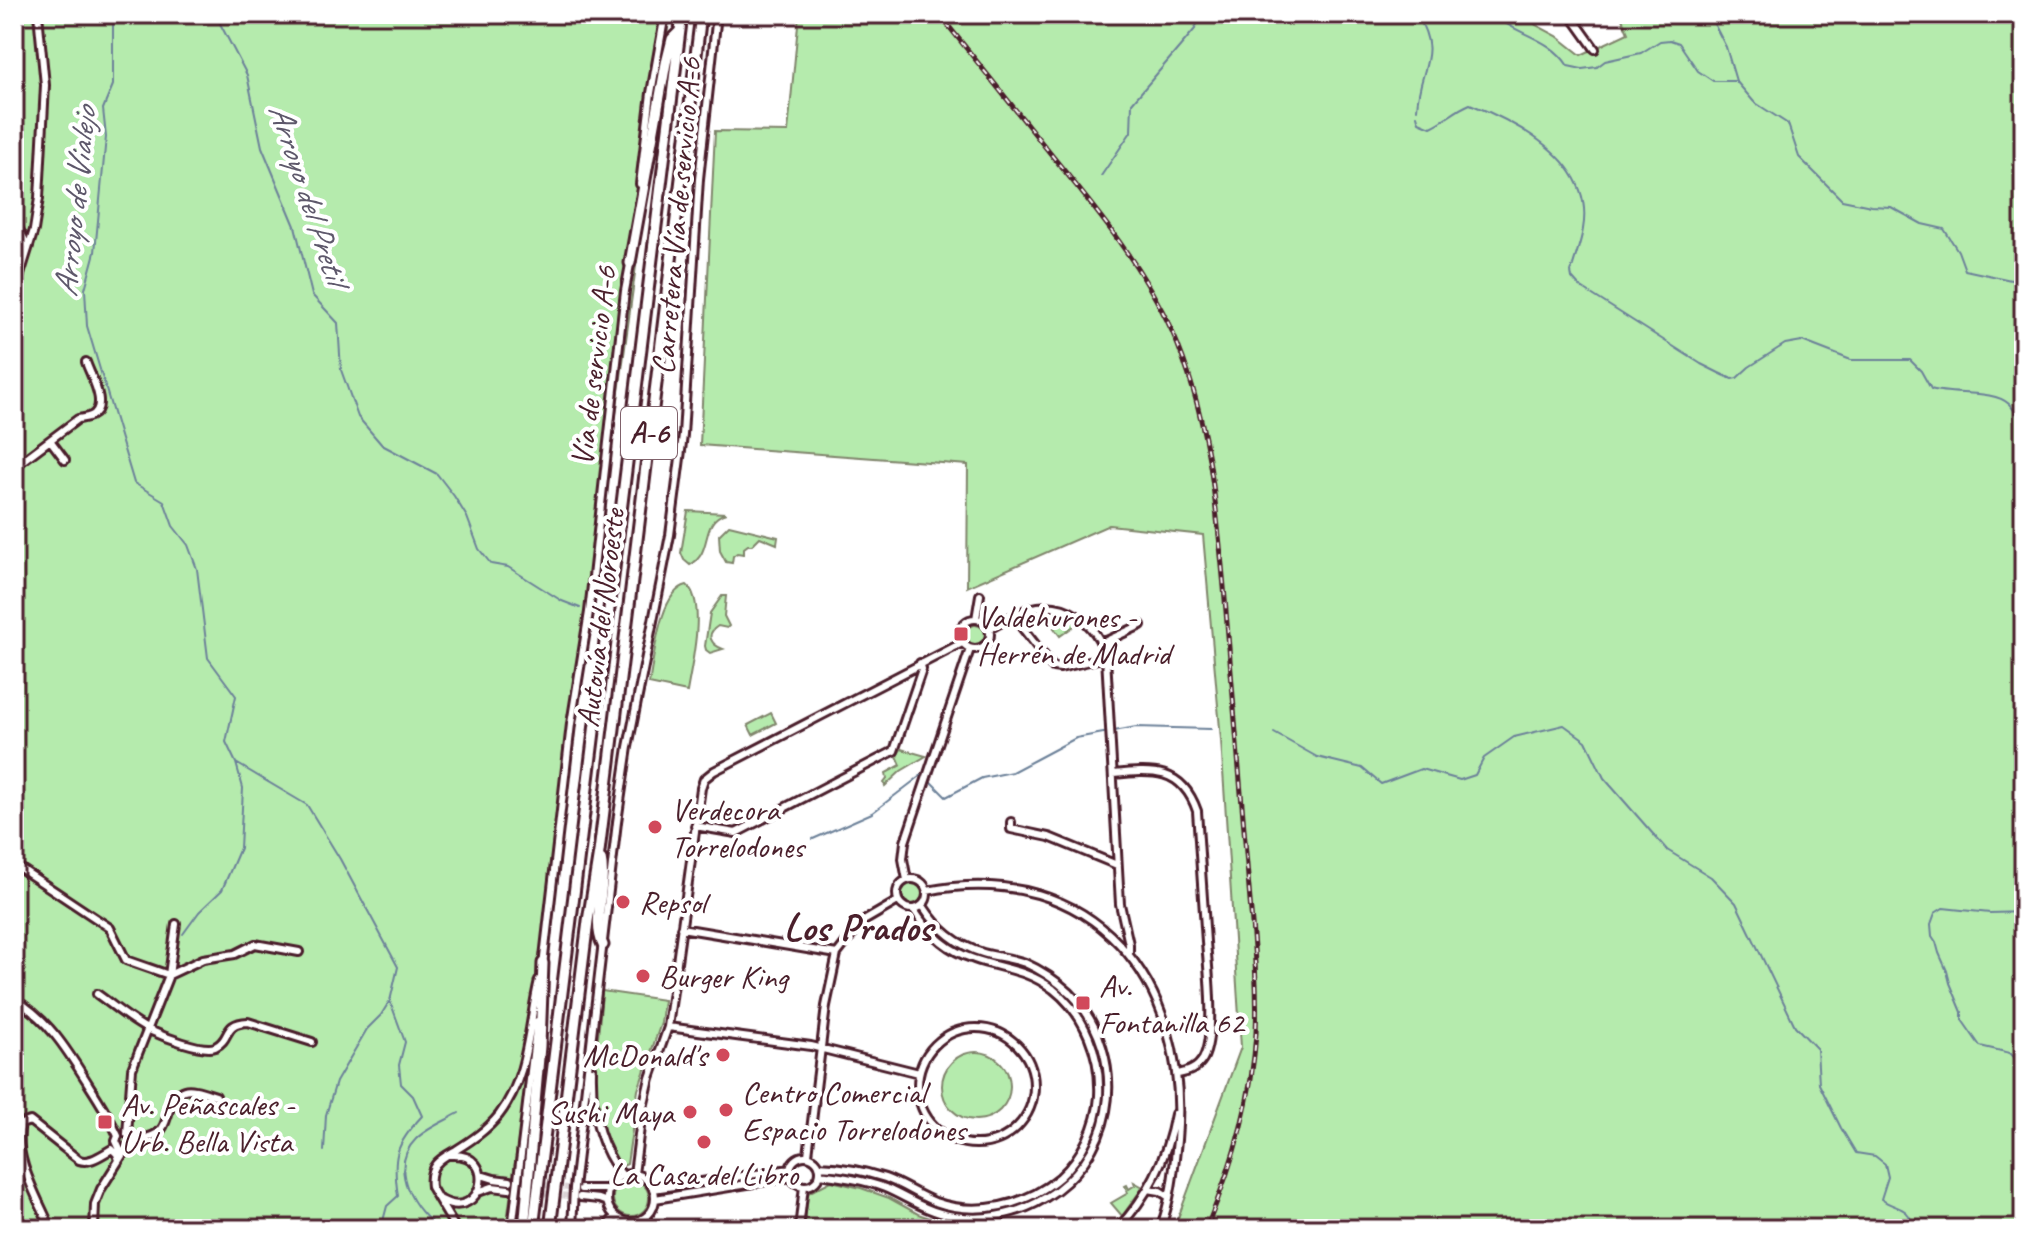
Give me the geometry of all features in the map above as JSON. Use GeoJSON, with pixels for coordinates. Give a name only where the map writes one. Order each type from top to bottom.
{"type":"FeatureCollection","features":[{"type":"Feature","properties":{"kind":"highway","name":"Autovía del Noroeste"},"geometry":{"type":"LineString","coordinates":[[533,1229],[682,14]]}},
{"type":"Feature","properties":{"kind":"highway","name":"Autovía del Noroeste"},"geometry":{"type":"LineString","coordinates":[[550,1229],[701,14]]}},
{"type":"Feature","properties":{"kind":"highway"},"geometry":{"type":"LineString","coordinates":[[630,263],[666,63],[672,39],[680,31]]}},
{"type":"Feature","properties":{"kind":"highway"},"geometry":{"type":"LineString","coordinates":[[599,852],[603,867],[600,938],[603,945]]}},
{"type":"Feature","properties":{"kind":"highway"},"geometry":{"type":"LineString","coordinates":[[524,1229],[540,1046],[543,963]]}},
{"type":"Feature","properties":{"kind":"street"},"geometry":{"type":"LineString","coordinates":[[14,294],[39,198],[45,85],[38,14]]}},
{"type":"Feature","properties":{"kind":"street","name":"Vía de servicio A-6"},"geometry":{"type":"LineString","coordinates":[[543,963],[571,724],[589,612],[651,93],[665,14]]}},
{"type":"Feature","properties":{"kind":"street","name":"Carretera Vía de servicio A-6"},"geometry":{"type":"LineString","coordinates":[[572,1229],[574,1188],[617,822],[628,747],[670,535],[683,435],[699,179],[717,14]]}},
{"type":"Feature","properties":{"kind":"street"},"geometry":{"type":"LineString","coordinates":[[1570,14],[1595,49]]}},
{"type":"Feature","properties":{"kind":"street"},"geometry":{"type":"LineString","coordinates":[[14,221],[28,247]]}},
{"type":"Feature","properties":{"kind":"street"},"geometry":{"type":"LineString","coordinates":[[14,467],[78,419],[91,417],[96,412],[98,390],[86,362]]}},
{"type":"Feature","properties":{"kind":"street"},"geometry":{"type":"LineString","coordinates":[[50,440],[65,460]]}},
{"type":"Feature","properties":{"kind":"street"},"geometry":{"type":"LineString","coordinates":[[976,619],[980,595]]}},
{"type":"Feature","properties":{"kind":"street"},"geometry":{"type":"LineString","coordinates":[[989,629],[1035,607],[1053,607],[1068,611],[1088,623],[1102,643],[1106,657],[1120,904],[1129,953]]}},
{"type":"Feature","properties":{"kind":"street"},"geometry":{"type":"LineString","coordinates":[[1013,616],[1053,667],[1106,657]]}},
{"type":"Feature","properties":{"kind":"street"},"geometry":{"type":"LineString","coordinates":[[976,619],[984,622],[989,629],[990,639],[984,647],[970,649],[962,643],[961,629],[967,621],[976,619]]}},
{"type":"Feature","properties":{"kind":"street"},"geometry":{"type":"LineString","coordinates":[[1102,643],[1141,625]]}},
{"type":"Feature","properties":{"kind":"street"},"geometry":{"type":"LineString","coordinates":[[634,1174],[642,1112],[668,1027],[704,779],[962,643]]}},
{"type":"Feature","properties":{"kind":"street"},"geometry":{"type":"LineString","coordinates":[[907,880],[903,859],[905,842],[970,649]]}},
{"type":"Feature","properties":{"kind":"street"},"geometry":{"type":"LineString","coordinates":[[695,826],[736,833],[894,751],[922,669],[920,663]]}},
{"type":"Feature","properties":{"kind":"street"},"geometry":{"type":"LineString","coordinates":[[1113,774],[1154,771],[1165,774],[1186,789],[1197,811],[1211,1003],[1206,1051],[1199,1064],[1188,1072],[1178,1074]]}},
{"type":"Feature","properties":{"kind":"street"},"geometry":{"type":"LineString","coordinates":[[1011,822],[1011,829],[1049,837],[1117,865]]}},
{"type":"Feature","properties":{"kind":"street"},"geometry":{"type":"LineString","coordinates":[[14,864],[110,928],[126,960],[169,975],[203,959],[235,954],[255,944],[299,952]]}},
{"type":"Feature","properties":{"kind":"street"},"geometry":{"type":"LineString","coordinates":[[907,880],[920,881],[925,885],[927,896],[923,906],[908,909],[898,901],[898,888],[907,880]]}},
{"type":"Feature","properties":{"kind":"street"},"geometry":{"type":"LineString","coordinates":[[927,891],[976,885],[1016,889],[1038,895],[1078,912],[1129,953],[1159,1002],[1168,1026],[1178,1074],[1175,1159],[1160,1229]]}},
{"type":"Feature","properties":{"kind":"street"},"geometry":{"type":"LineString","coordinates":[[808,1155],[826,1006],[837,954],[862,922],[898,901]]}},
{"type":"Feature","properties":{"kind":"street"},"geometry":{"type":"LineString","coordinates":[[820,1174],[871,1183],[938,1212],[967,1217],[998,1216],[1028,1208],[1057,1191],[1083,1164],[1101,1130],[1107,1100],[1107,1069],[1099,1036],[1080,1005],[1058,982],[1041,971],[959,943],[937,926],[923,906]]}},
{"type":"Feature","properties":{"kind":"street"},"geometry":{"type":"LineString","coordinates":[[819,1166],[873,1174],[952,1207],[987,1209],[1021,1201],[1052,1184],[1076,1158],[1092,1127],[1098,1106],[1097,1061],[1083,1025],[1065,1001],[1029,975],[972,959],[949,947],[930,931],[914,910]]}},
{"type":"Feature","properties":{"kind":"street"},"geometry":{"type":"LineString","coordinates":[[94,1229],[95,1204],[120,1157],[126,1138],[132,1069],[169,975],[176,924]]}},
{"type":"Feature","properties":{"kind":"street"},"geometry":{"type":"LineString","coordinates":[[681,928],[837,954]]}},
{"type":"Feature","properties":{"kind":"street"},"geometry":{"type":"LineString","coordinates":[[456,1229],[431,1187],[431,1175],[436,1163],[489,1126],[510,1099],[523,1066],[543,963]]}},
{"type":"Feature","properties":{"kind":"street"},"geometry":{"type":"LineString","coordinates":[[512,1229],[543,963]]}},
{"type":"Feature","properties":{"kind":"street"},"geometry":{"type":"LineString","coordinates":[[97,994],[148,1029],[203,1048],[221,1043],[235,1024],[248,1022],[312,1042]]}},
{"type":"Feature","properties":{"kind":"street"},"geometry":{"type":"LineString","coordinates":[[14,999],[52,1030],[126,1138]]}},
{"type":"Feature","properties":{"kind":"street"},"geometry":{"type":"LineString","coordinates":[[668,1027],[822,1048],[919,1073]]}},
{"type":"Feature","properties":{"kind":"street"},"geometry":{"type":"LineString","coordinates":[[968,1028],[992,1030],[1017,1044],[1030,1062],[1035,1083],[1032,1105],[1021,1124],[1005,1137],[988,1144],[961,1143],[946,1137],[929,1120],[919,1098],[919,1073],[928,1052],[946,1036],[968,1028]]}},
{"type":"Feature","properties":{"kind":"street"},"geometry":{"type":"LineString","coordinates":[[590,1054],[596,1123],[622,1175]]}},
{"type":"Feature","properties":{"kind":"street"},"geometry":{"type":"LineString","coordinates":[[120,1157],[116,1141],[146,1138],[159,1132],[166,1122],[171,1101],[180,1091],[191,1089],[216,1096]]}},
{"type":"Feature","properties":{"kind":"street"},"geometry":{"type":"LineString","coordinates":[[1117,1229],[1141,1201],[1165,1154],[1178,1098]]}},
{"type":"Feature","properties":{"kind":"street"},"geometry":{"type":"LineString","coordinates":[[51,1229],[22,1160],[21,1124],[30,1121],[85,1162],[117,1147]]}},
{"type":"Feature","properties":{"kind":"street"},"geometry":{"type":"LineString","coordinates":[[438,1198],[450,1204],[463,1204],[478,1192],[481,1175],[475,1163],[459,1154],[446,1156]]}},
{"type":"Feature","properties":{"kind":"street"},"geometry":{"type":"LineString","coordinates":[[808,1155],[817,1161],[820,1174],[812,1184],[804,1186],[794,1181],[790,1169],[794,1160],[808,1155]]}},
{"type":"Feature","properties":{"kind":"street"},"geometry":{"type":"LineString","coordinates":[[653,1189],[790,1169]]}},
{"type":"Feature","properties":{"kind":"street"},"geometry":{"type":"LineString","coordinates":[[634,1174],[649,1182],[655,1199],[647,1216],[628,1226],[610,1211],[608,1189],[622,1175],[634,1174]]}},
{"type":"Feature","properties":{"kind":"street"},"geometry":{"type":"LineString","coordinates":[[478,1192],[509,1185],[481,1175]]}},
{"type":"Feature","properties":{"kind":"street"},"geometry":{"type":"LineString","coordinates":[[655,1199],[791,1177]]}},
{"type":"Feature","properties":{"kind":"street"},"geometry":{"type":"LineString","coordinates":[[799,1229],[804,1186]]}},
{"type":"Feature","properties":{"kind":"street"},"geometry":{"type":"LineString","coordinates":[[607,1202],[580,1193],[608,1189]]}},
{"type":"Feature","properties":{"kind":"street"},"geometry":{"type":"LineString","coordinates":[[1148,1189],[1160,1191],[1169,1197]]}},
{"type":"Feature","properties":{"kind":"street"},"geometry":{"type":"LineString","coordinates":[[604,1229],[615,1217]]}},
{"type":"Feature","properties":{"kind":"green space"},"geometry":{"type":"Polygon","coordinates":[[[14,14],[670,14],[506,1229],[14,1229],[14,14]]]}},
{"type":"Feature","properties":{"kind":"green space"},"geometry":{"type":"Polygon","coordinates":[[[799,14],[1523,14],[1581,55],[1628,33],[1620,14],[2024,14],[2024,1229],[1174,1229],[1241,1047],[1221,740],[1203,535],[1109,525],[967,587],[968,465],[700,445],[715,131],[788,132],[799,14]]]}},
{"type":"Feature","properties":{"kind":"green space"},"geometry":{"type":"Polygon","coordinates":[[[688,511],[726,513],[712,523],[702,553],[690,565],[681,553],[688,511]]]}},
{"type":"Feature","properties":{"kind":"green space"},"geometry":{"type":"Polygon","coordinates":[[[729,525],[778,537],[777,544],[760,537],[744,548],[744,554],[733,556],[732,563],[726,562],[720,551],[719,535],[729,525]]]}},
{"type":"Feature","properties":{"kind":"green space"},"geometry":{"type":"Polygon","coordinates":[[[687,585],[693,594],[697,620],[687,692],[649,684],[664,612],[670,599],[687,585]]]}},
{"type":"Feature","properties":{"kind":"green space"},"geometry":{"type":"Polygon","coordinates":[[[722,596],[726,596],[724,616],[729,626],[718,626],[711,633],[713,642],[723,649],[710,653],[705,646],[710,613],[722,596]]]}},
{"type":"Feature","properties":{"kind":"green space"},"geometry":{"type":"Polygon","coordinates":[[[1050,612],[1078,623],[1060,636],[1043,613],[1050,612]]]}},
{"type":"Feature","properties":{"kind":"green space"},"geometry":{"type":"Polygon","coordinates":[[[971,625],[979,625],[985,635],[979,645],[971,645],[965,639],[965,631],[971,625]]]}},
{"type":"Feature","properties":{"kind":"green space"},"geometry":{"type":"Polygon","coordinates":[[[771,713],[776,723],[753,735],[748,725],[771,713]]]}},
{"type":"Feature","properties":{"kind":"green space"},"geometry":{"type":"Polygon","coordinates":[[[901,749],[926,756],[901,771],[885,786],[886,773],[901,765],[897,756],[901,749]]]}},
{"type":"Feature","properties":{"kind":"green space"},"geometry":{"type":"Polygon","coordinates":[[[912,883],[920,886],[923,894],[920,902],[912,905],[904,902],[901,894],[904,886],[912,883]]]}},
{"type":"Feature","properties":{"kind":"green space"},"geometry":{"type":"Polygon","coordinates":[[[922,912],[938,932],[965,951],[1023,966],[1062,990],[1090,1026],[1101,1054],[1105,1084],[1104,1099],[1098,1126],[1087,1151],[1072,1172],[1053,1189],[1031,1202],[1006,1211],[980,1214],[952,1212],[875,1181],[825,1172],[825,1169],[874,1178],[953,1209],[976,1212],[1002,1209],[1038,1196],[1059,1181],[1073,1165],[1098,1116],[1103,1081],[1100,1059],[1089,1030],[1076,1011],[1033,973],[976,958],[951,946],[931,928],[920,914],[922,912]]]}},
{"type":"Feature","properties":{"kind":"green space"},"geometry":{"type":"Polygon","coordinates":[[[602,991],[664,1000],[661,1023],[638,1090],[627,1164],[623,1166],[619,1164],[606,1136],[597,1104],[602,991]]]}},
{"type":"Feature","properties":{"kind":"green space"},"geometry":{"type":"Polygon","coordinates":[[[969,1052],[983,1052],[995,1057],[1005,1067],[1010,1086],[1005,1105],[995,1115],[983,1120],[969,1120],[957,1115],[947,1105],[942,1093],[942,1079],[947,1067],[957,1057],[969,1052]]]}},
{"type":"Feature","properties":{"kind":"green space"},"geometry":{"type":"Polygon","coordinates":[[[785,1172],[785,1175],[659,1193],[785,1172]]]}},
{"type":"Feature","properties":{"kind":"green space"},"geometry":{"type":"Polygon","coordinates":[[[631,1180],[644,1185],[649,1198],[644,1211],[631,1216],[618,1211],[613,1198],[618,1185],[631,1180]]]}},
{"type":"Feature","properties":{"kind":"green space"},"geometry":{"type":"Polygon","coordinates":[[[831,1181],[889,1198],[918,1214],[947,1224],[947,1229],[804,1229],[808,1193],[831,1181]]]}},
{"type":"Feature","properties":{"kind":"green space"},"geometry":{"type":"Polygon","coordinates":[[[1134,1182],[1143,1187],[1122,1216],[1111,1203],[1128,1193],[1125,1186],[1129,1189],[1135,1185],[1134,1182]]]}},
{"type":"Feature","properties":{"kind":"waterway","name":"Arroyo de Vialejo"},"geometry":{"type":"LineString","coordinates":[[113,14],[113,85],[103,109],[106,137],[95,252],[85,289],[87,326],[134,483],[164,501],[173,526],[188,545],[197,569],[208,658],[236,696],[226,742],[236,763],[307,805],[398,967],[390,1001],[405,1042],[399,1065],[401,1084],[413,1096],[422,1116],[406,1135],[398,1152],[395,1171],[398,1196],[387,1206],[383,1221]]}},
{"type":"Feature","properties":{"kind":"waterway","name":"Arroyo del Pretil"},"geometry":{"type":"LineString","coordinates":[[215,14],[247,75],[262,147],[295,226],[312,295],[338,323],[341,370],[358,417],[382,445],[437,474],[467,517],[479,549],[491,564],[508,567],[562,601],[580,608]]}},
{"type":"Feature","properties":{"kind":"waterway"},"geometry":{"type":"LineString","coordinates":[[1101,176],[1131,132],[1132,103],[1195,29],[1199,19],[1207,14]]}},
{"type":"Feature","properties":{"kind":"waterway"},"geometry":{"type":"LineString","coordinates":[[1413,14],[1417,15],[1424,29],[1429,52],[1417,109]]}},
{"type":"Feature","properties":{"kind":"waterway"},"geometry":{"type":"LineString","coordinates":[[1492,14],[1542,42],[1561,56],[1568,66],[1582,69],[1597,67],[1605,61],[1641,53],[1660,41],[1670,40],[1679,43],[1698,71],[1713,81],[1736,81]]}},
{"type":"Feature","properties":{"kind":"waterway"},"geometry":{"type":"LineString","coordinates":[[1709,14],[1726,47],[1736,81],[1754,102],[1788,124],[1799,157],[1842,200],[1891,207],[1922,224],[1944,229],[1958,251],[1965,270],[2011,280],[2024,272]]}},
{"type":"Feature","properties":{"kind":"waterway"},"geometry":{"type":"LineString","coordinates":[[1417,115],[1419,122],[1431,127],[1470,104],[1510,123],[1550,149],[1577,184],[1584,206],[1583,229],[1572,278],[1580,287],[1701,364],[1732,379],[1737,378],[1785,344],[1802,341],[1851,360],[1910,360],[1921,371],[1931,389],[2002,399],[2011,406],[2024,426]]}},
{"type":"Feature","properties":{"kind":"waterway"},"geometry":{"type":"LineString","coordinates":[[1274,733],[1317,757],[1362,768],[1381,784],[1421,769],[1460,780],[1475,775],[1484,758],[1514,737],[1564,725],[1586,741],[1604,778],[1667,850],[1711,877],[1736,903],[1795,1026],[1817,1049],[1819,1084],[1841,1128],[1856,1153],[1875,1156],[1885,1164],[1888,1177],[1881,1199],[1906,1212],[1913,1228]]}},
{"type":"Feature","properties":{"kind":"waterway"},"geometry":{"type":"LineString","coordinates":[[929,780],[946,797],[982,778],[1012,772],[1076,738],[1136,727],[1211,729]]}},
{"type":"Feature","properties":{"kind":"waterway"},"geometry":{"type":"LineString","coordinates":[[183,934],[199,912],[222,890],[240,848],[243,788],[236,763]]}},
{"type":"Feature","properties":{"kind":"waterway"},"geometry":{"type":"LineString","coordinates":[[813,839],[872,813],[924,776]]}},
{"type":"Feature","properties":{"kind":"waterway"},"geometry":{"type":"LineString","coordinates":[[2024,912],[1990,913],[1943,908],[1935,913],[1931,924],[1932,936],[1962,1012],[1962,1020],[1980,1046],[2010,1053],[2024,1067]]}},
{"type":"Feature","properties":{"kind":"waterway"},"geometry":{"type":"LineString","coordinates":[[324,1151],[326,1115],[336,1082],[367,1029],[389,1002]]}},
{"type":"Feature","properties":{"kind":"waterway"},"geometry":{"type":"LineString","coordinates":[[441,1229],[414,1201],[404,1176],[404,1163],[416,1139],[459,1113]]}},
{"type":"Feature","properties":{"kind":"waterway"},"geometry":{"type":"LineString","coordinates":[[1918,1229],[1925,1225],[1944,1229]]}},
{"type":"Feature","properties":{"kind":"tunnel"},"geometry":{"type":"LineString","coordinates":[[510,1181],[577,1189]]}},
{"type":"Feature","properties":{"kind":"tunnel"},"geometry":{"type":"LineString","coordinates":[[509,1189],[577,1197]]}},
{"type":"Feature","properties":{"kind":"railway"},"geometry":{"type":"LineString","coordinates":[[939,14],[1134,262],[1172,331],[1202,425],[1214,489],[1221,554],[1256,1000],[1254,1058],[1245,1109],[1232,1158],[1206,1229]]}},
{"type":"Feature","properties":{"kind":"place","name":"Valdehurones - Herrén de Madrid"},"geometry":{"type":"Point","coordinates":[961,634]}},
{"type":"Feature","properties":{"kind":"place","name":"Verdecora Torrelodones"},"geometry":{"type":"Point","coordinates":[655,827]}},
{"type":"Feature","properties":{"kind":"place","name":"Repsol"},"geometry":{"type":"Point","coordinates":[623,902]}},
{"type":"Feature","properties":{"kind":"place","name":"Burger King"},"geometry":{"type":"Point","coordinates":[643,976]}},
{"type":"Feature","properties":{"kind":"place","name":"Av. Fontanilla 62"},"geometry":{"type":"Point","coordinates":[1083,1003]}},
{"type":"Feature","properties":{"kind":"place","name":"McDonald's"},"geometry":{"type":"Point","coordinates":[723,1055]}},
{"type":"Feature","properties":{"kind":"place","name":"Centro Comercial Espacio Torrelodones"},"geometry":{"type":"Point","coordinates":[726,1110]}},
{"type":"Feature","properties":{"kind":"place","name":"Sushi Maya"},"geometry":{"type":"Point","coordinates":[690,1112]}},
{"type":"Feature","properties":{"kind":"place","name":"Av. Peñascales - Urb. Bella Vista"},"geometry":{"type":"Point","coordinates":[105,1122]}},
{"type":"Feature","properties":{"kind":"place","name":"La Casa del Libro"},"geometry":{"type":"Point","coordinates":[704,1142]}},
{"type":"Feature","properties":{"kind":"district","name":"Los Prados"},"geometry":{"type":"Point","coordinates":[858,926]}}]}
